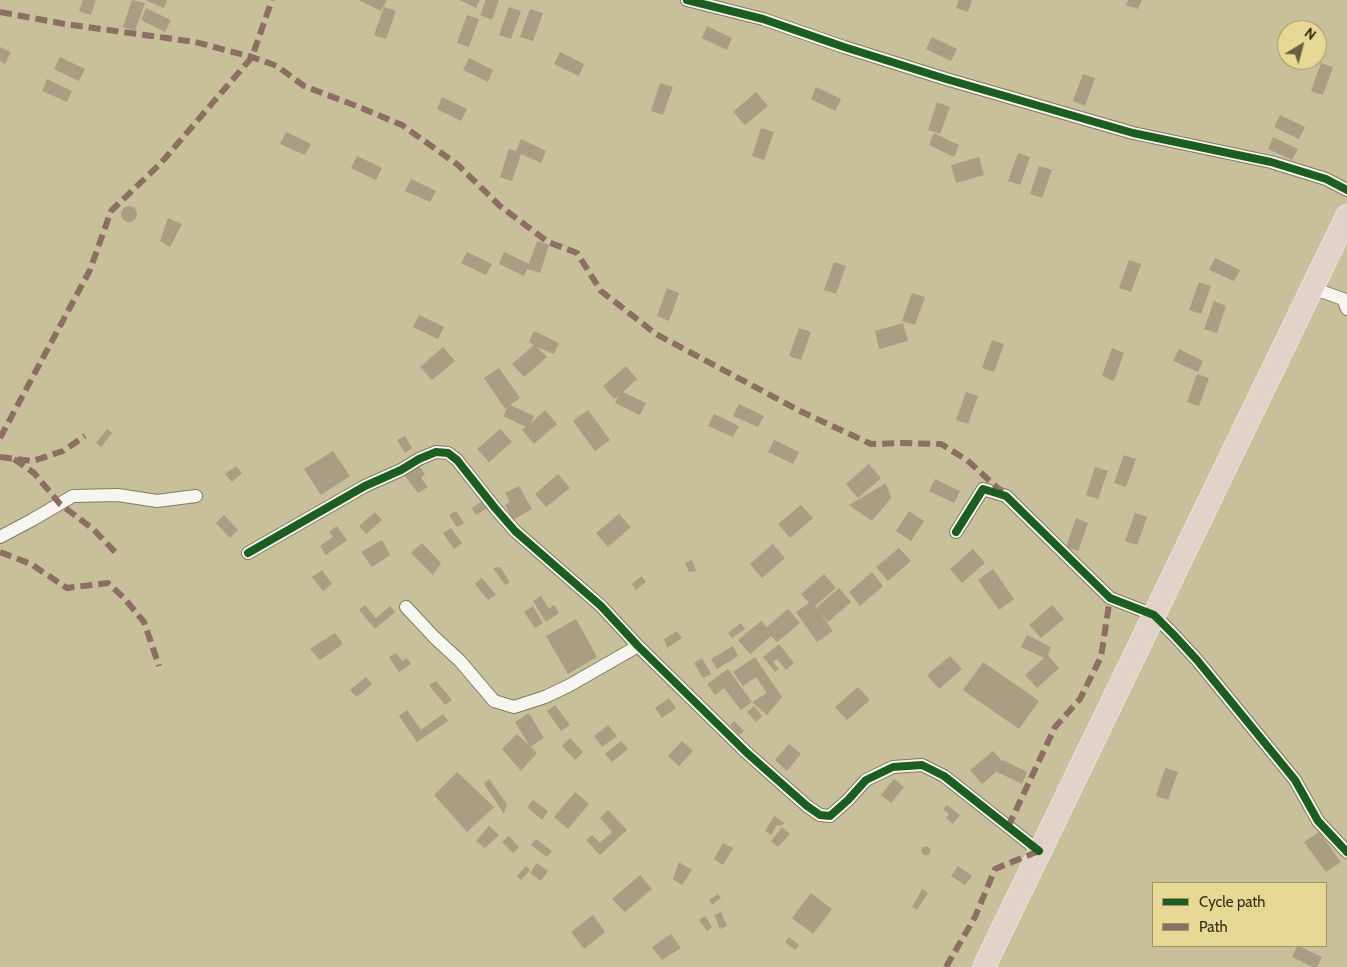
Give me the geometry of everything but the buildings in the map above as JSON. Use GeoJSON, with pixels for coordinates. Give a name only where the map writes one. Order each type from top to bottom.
{"type":"FeatureCollection","features":[{"type":"Feature","properties":{"kind":"highway"},"geometry":{"type":"LineString","coordinates":[[984,967],[1347,216]]}},
{"type":"Feature","properties":{"kind":"street"},"geometry":{"type":"LineString","coordinates":[[687,0],[763,19],[946,79],[1133,133],[1270,162],[1326,180],[1347,190]]}},
{"type":"Feature","properties":{"kind":"street"},"geometry":{"type":"LineString","coordinates":[[1312,288],[1343,299],[1347,309]]}},
{"type":"Feature","properties":{"kind":"street"},"geometry":{"type":"LineString","coordinates":[[248,553],[365,486],[436,452],[448,453],[457,460],[494,508],[515,531],[601,606],[638,646],[747,753],[807,806],[820,815],[830,816],[866,780],[893,767],[922,765],[944,776],[1040,851]]}},
{"type":"Feature","properties":{"kind":"street"},"geometry":{"type":"LineString","coordinates":[[956,532],[983,489],[1006,496],[1110,598],[1154,615],[1197,660],[1295,780],[1318,821],[1347,852]]}},
{"type":"Feature","properties":{"kind":"street"},"geometry":{"type":"LineString","coordinates":[[0,536],[73,496],[118,495],[157,501],[196,496]]}},
{"type":"Feature","properties":{"kind":"street"},"geometry":{"type":"LineString","coordinates":[[406,607],[460,661],[494,701],[514,707],[546,697],[638,646]]}},
{"type":"Feature","properties":{"kind":"marked path"},"geometry":{"type":"LineString","coordinates":[[0,438],[90,270],[111,211],[161,163],[252,57],[272,0]]}},
{"type":"Feature","properties":{"kind":"marked path"},"geometry":{"type":"LineString","coordinates":[[0,12],[65,24],[195,42],[252,57],[277,66],[304,86],[402,125],[458,165],[500,206],[548,242],[577,253],[601,291],[656,334],[800,411],[871,444],[941,444],[967,460],[1002,492]]}},
{"type":"Feature","properties":{"kind":"marked path"},"geometry":{"type":"LineString","coordinates":[[0,457],[33,461],[63,451],[85,436]]}},
{"type":"Feature","properties":{"kind":"marked path"},"geometry":{"type":"LineString","coordinates":[[14,459],[34,473],[60,504],[93,529],[115,552]]}},
{"type":"Feature","properties":{"kind":"marked path"},"geometry":{"type":"LineString","coordinates":[[0,552],[31,564],[67,588],[108,583],[124,598],[144,622],[159,666]]}},
{"type":"Feature","properties":{"kind":"marked path"},"geometry":{"type":"LineString","coordinates":[[1008,827],[1055,727],[1080,699],[1101,657],[1110,598]]}},
{"type":"Feature","properties":{"kind":"marked path"},"geometry":{"type":"LineString","coordinates":[[946,967],[975,917],[995,869],[1039,851]]}},
{"type":"Feature","properties":{"kind":"cycle path"},"geometry":{"type":"LineString","coordinates":[[687,0],[763,19],[946,79],[1133,133],[1271,162],[1326,179],[1347,190]]}},
{"type":"Feature","properties":{"kind":"cycle path"},"geometry":{"type":"LineString","coordinates":[[248,553],[365,486],[436,452],[448,453],[457,460],[515,531],[601,606],[638,646],[747,753],[807,806],[820,815],[830,816],[866,780],[893,767],[922,765],[944,776],[1039,851]]}},
{"type":"Feature","properties":{"kind":"cycle path"},"geometry":{"type":"LineString","coordinates":[[956,532],[983,489],[1006,496],[1110,598],[1154,615],[1197,660],[1295,780],[1318,821],[1347,852]]}}]}
